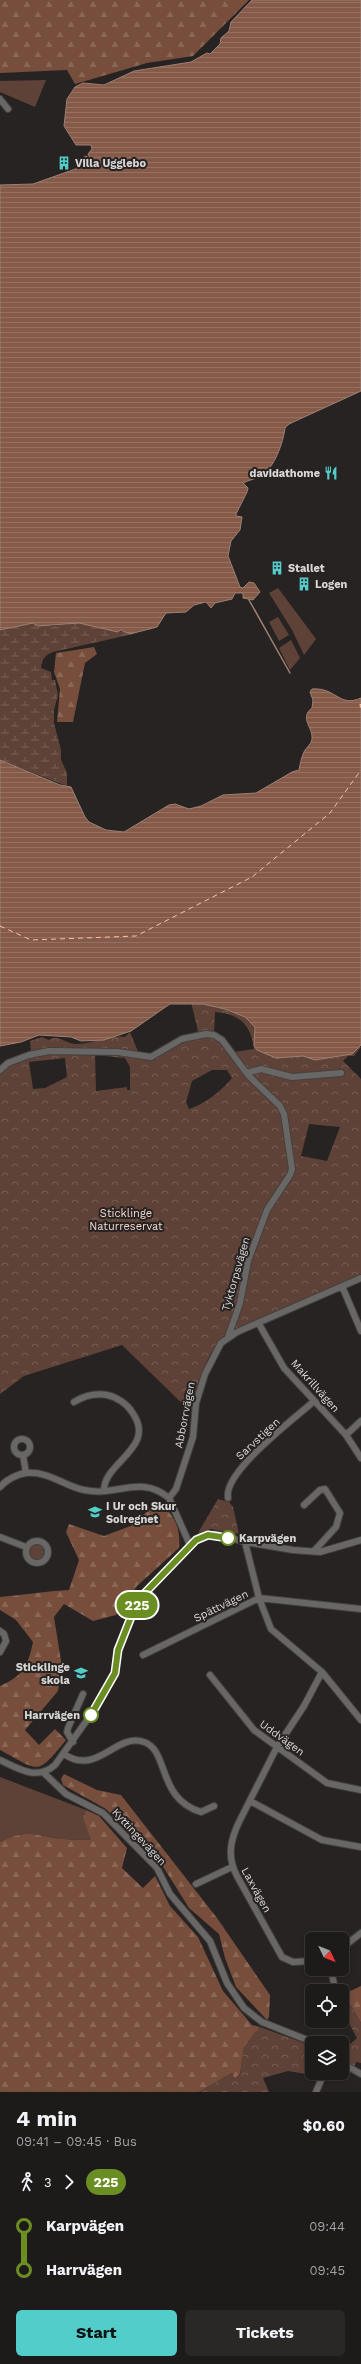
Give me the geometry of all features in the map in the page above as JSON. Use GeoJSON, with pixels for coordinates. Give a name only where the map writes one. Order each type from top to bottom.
{"type":"FeatureCollection","features":[{"type":"Feature","properties":{"kind":"street"},"geometry":{"type":"LineString","coordinates":[[0,99],[8,110]]}},
{"type":"Feature","properties":{"kind":"street","name":"Tyktorpsvägen"},"geometry":{"type":"LineString","coordinates":[[0,1070],[8,1063],[29,1054],[49,1051],[118,1052],[151,1057],[175,1042],[206,1034],[214,1035],[222,1040],[247,1074],[280,1106],[284,1114],[292,1169],[288,1180],[267,1210],[248,1261],[240,1303],[228,1337]]}},
{"type":"Feature","properties":{"kind":"street"},"geometry":{"type":"LineString","coordinates":[[247,1074],[261,1069],[292,1077],[341,1073]]}},
{"type":"Feature","properties":{"kind":"street","name":"Abborrvägen"},"geometry":{"type":"LineString","coordinates":[[169,1498],[178,1482],[193,1437],[200,1387],[218,1347],[228,1337],[361,1278]]}},
{"type":"Feature","properties":{"kind":"street"},"geometry":{"type":"LineString","coordinates":[[342,1286],[361,1331]]}},
{"type":"Feature","properties":{"kind":"street","name":"Makrillvägen"},"geometry":{"type":"LineString","coordinates":[[258,1324],[284,1368],[313,1402],[346,1435],[361,1458]]}},
{"type":"Feature","properties":{"kind":"street"},"geometry":{"type":"LineString","coordinates":[[74,1402],[90,1395],[114,1397],[131,1410],[137,1421],[138,1434],[134,1448],[109,1474],[104,1482],[104,1491]]}},
{"type":"Feature","properties":{"kind":"street","name":"Sarvstigen"},"geometry":{"type":"LineString","coordinates":[[228,1498],[232,1483],[243,1464],[313,1402]]}},
{"type":"Feature","properties":{"kind":"street"},"geometry":{"type":"LineString","coordinates":[[346,1435],[361,1421]]}},
{"type":"Feature","properties":{"kind":"street"},"geometry":{"type":"LineString","coordinates":[[23,1455],[26,1473]]}},
{"type":"Feature","properties":{"kind":"street"},"geometry":{"type":"LineString","coordinates":[[0,1487],[10,1479],[26,1473],[47,1475],[84,1490],[104,1491],[145,1486],[157,1490],[169,1498],[176,1510],[190,1546]]}},
{"type":"Feature","properties":{"kind":"street"},"geometry":{"type":"LineString","coordinates":[[304,1505],[320,1490],[325,1489],[340,1513],[336,1527],[314,1551]]}},
{"type":"Feature","properties":{"kind":"street"},"geometry":{"type":"LineString","coordinates":[[0,1760],[28,1773],[44,1773],[55,1765],[73,1742],[115,1673],[118,1650],[134,1609],[149,1588],[196,1540],[208,1535],[216,1534],[245,1542],[293,1550],[314,1551],[328,1550],[361,1540]]}},
{"type":"Feature","properties":{"kind":"street"},"geometry":{"type":"LineString","coordinates":[[0,1537],[26,1548]]}},
{"type":"Feature","properties":{"kind":"street"},"geometry":{"type":"LineString","coordinates":[[245,1542],[259,1598],[271,1629],[322,1672],[361,1720]]}},
{"type":"Feature","properties":{"kind":"street","name":"Spättvägen"},"geometry":{"type":"LineString","coordinates":[[143,1655],[259,1598],[361,1609]]}},
{"type":"Feature","properties":{"kind":"street"},"geometry":{"type":"LineString","coordinates":[[0,1631],[4,1634],[6,1641],[0,1652]]}},
{"type":"Feature","properties":{"kind":"street","name":"Laxvägen"},"geometry":{"type":"LineString","coordinates":[[305,1961],[293,1962],[282,1957],[232,1867],[230,1854],[233,1834],[277,1746],[304,1706],[322,1672]]}},
{"type":"Feature","properties":{"kind":"street","name":"Uddvägen"},"geometry":{"type":"LineString","coordinates":[[210,1675],[254,1730],[327,1783],[361,1790]]}},
{"type":"Feature","properties":{"kind":"street"},"geometry":{"type":"LineString","coordinates":[[73,1742],[67,1732],[83,1694]]}},
{"type":"Feature","properties":{"kind":"street"},"geometry":{"type":"LineString","coordinates":[[64,1754],[72,1760],[83,1762],[132,1741],[145,1742],[157,1752],[170,1787],[184,1803],[202,1812],[214,1806]]}},
{"type":"Feature","properties":{"kind":"street","name":"Kyttingevägen"},"geometry":{"type":"LineString","coordinates":[[44,1773],[66,1794],[103,1813],[157,1868],[170,1894],[210,1940],[227,1983],[244,2008],[262,2022],[305,2039]]}},
{"type":"Feature","properties":{"kind":"street"},"geometry":{"type":"LineString","coordinates":[[250,1801],[322,1840],[361,1847]]}},
{"type":"Feature","properties":{"kind":"street"},"geometry":{"type":"LineString","coordinates":[[196,1884],[232,1867]]}},
{"type":"Feature","properties":{"kind":"street"},"geometry":{"type":"LineString","coordinates":[[349,1942],[361,1933]]}},
{"type":"Feature","properties":{"kind":"street"},"geometry":{"type":"LineString","coordinates":[[349,2067],[361,2074]]}},
{"type":"Feature","properties":{"kind":"street"},"geometry":{"type":"LineString","coordinates":[[316,2092],[321,2080]]}},
{"type":"Feature","properties":{"kind":"green space"},"geometry":{"type":"Polygon","coordinates":[[[0,0],[249,0],[193,56],[147,63],[75,84],[67,70],[0,73],[0,0]]]}},
{"type":"Feature","properties":{"kind":"green space"},"geometry":{"type":"Polygon","coordinates":[[[46,80],[35,107],[0,92],[0,81],[46,80]]]}},
{"type":"Feature","properties":{"kind":"green space"},"geometry":{"type":"Polygon","coordinates":[[[278,588],[316,639],[304,655],[292,630],[269,593],[278,588]]]}},
{"type":"Feature","properties":{"kind":"green space"},"geometry":{"type":"Polygon","coordinates":[[[278,617],[289,635],[279,641],[269,622],[278,617]]]}},
{"type":"Feature","properties":{"kind":"green space"},"geometry":{"type":"Polygon","coordinates":[[[33,623],[52,626],[79,623],[133,634],[53,652],[48,654],[42,662],[41,668],[51,672],[52,680],[55,680],[58,695],[54,710],[54,723],[61,750],[61,760],[67,773],[67,786],[0,760],[0,630],[33,623]]]}},
{"type":"Feature","properties":{"kind":"green space"},"geometry":{"type":"Polygon","coordinates":[[[291,640],[300,658],[290,670],[279,648],[291,640]]]}},
{"type":"Feature","properties":{"kind":"green space"},"geometry":{"type":"Polygon","coordinates":[[[94,647],[97,654],[85,663],[73,722],[57,722],[60,689],[54,672],[56,653],[94,647]]]}},
{"type":"Feature","properties":{"kind":"green space","name":"Sticklinge Naturreservat"},"geometry":{"type":"Polygon","coordinates":[[[191,1002],[207,1003],[245,1015],[248,1021],[257,1027],[260,1042],[361,1047],[354,1056],[348,1056],[343,1061],[361,1079],[361,1275],[224,1335],[212,1352],[202,1371],[193,1402],[192,1413],[122,1345],[24,1376],[0,1394],[0,1066],[31,1052],[30,1041],[42,1037],[49,1040],[52,1038],[59,1038],[71,1043],[82,1044],[119,1036],[125,1037],[130,1032],[139,1054],[152,1055],[199,1035],[191,1002]],[[215,1012],[214,1033],[234,1052],[254,1049],[247,1027],[231,1015],[215,1012]],[[95,1055],[96,1091],[127,1087],[127,1090],[130,1090],[130,1067],[125,1058],[95,1055]],[[65,1058],[29,1062],[33,1089],[45,1088],[67,1077],[65,1058]],[[212,1070],[192,1081],[186,1102],[189,1109],[195,1107],[223,1088],[232,1078],[227,1070],[212,1070]],[[309,1124],[301,1156],[327,1161],[340,1127],[309,1124]]]}},
{"type":"Feature","properties":{"kind":"green space"},"geometry":{"type":"Polygon","coordinates":[[[218,1499],[229,1502],[233,1507],[239,1534],[211,1529],[198,1533],[218,1499]]]}},
{"type":"Feature","properties":{"kind":"green space"},"geometry":{"type":"Polygon","coordinates":[[[157,1502],[168,1511],[175,1522],[179,1534],[179,1548],[137,1586],[116,1615],[93,1621],[64,1604],[54,1617],[62,1667],[58,1691],[25,1730],[39,1745],[55,1729],[66,1740],[49,1760],[37,1767],[31,1766],[0,1750],[0,1686],[14,1678],[23,1669],[29,1658],[33,1642],[16,1620],[0,1610],[0,1597],[69,1590],[79,1560],[66,1532],[69,1524],[104,1536],[133,1525],[157,1502]]]}},
{"type":"Feature","properties":{"kind":"green space"},"geometry":{"type":"Polygon","coordinates":[[[37,1543],[41,1544],[45,1548],[45,1556],[41,1560],[37,1561],[33,1560],[29,1556],[28,1552],[29,1548],[33,1544],[37,1543]]]}},
{"type":"Feature","properties":{"kind":"green space"},"geometry":{"type":"Polygon","coordinates":[[[64,1774],[97,1790],[121,1795],[217,1918],[270,1995],[269,2017],[267,2020],[236,1987],[225,1958],[219,1934],[189,1908],[162,1865],[106,1809],[63,1785],[61,1779],[64,1774]]]}},
{"type":"Feature","properties":{"kind":"green space"},"geometry":{"type":"Polygon","coordinates":[[[0,1777],[86,1810],[83,1818],[92,1840],[59,1839],[27,1834],[8,1838],[0,1842],[0,1777]]]}},
{"type":"Feature","properties":{"kind":"green space"},"geometry":{"type":"Polygon","coordinates":[[[86,1810],[99,1816],[127,1848],[122,1868],[143,1888],[155,1876],[170,1906],[198,1937],[223,1991],[252,2025],[260,2027],[244,2047],[240,2074],[234,2079],[232,2073],[199,2092],[0,2092],[0,1842],[14,1836],[27,1834],[59,1839],[91,1840],[83,1818],[86,1810]]]}},
{"type":"Feature","properties":{"kind":"green space"},"geometry":{"type":"Polygon","coordinates":[[[361,1986],[361,2023],[349,2003],[349,1992],[361,1986]]]}},
{"type":"Feature","properties":{"kind":"green space"},"geometry":{"type":"Polygon","coordinates":[[[349,2003],[361,2023],[361,2063],[356,2062],[354,2068],[349,2064],[349,2045],[357,2038],[349,2023],[349,2003]]]}},
{"type":"Feature","properties":{"kind":"green space"},"geometry":{"type":"Polygon","coordinates":[[[260,2027],[305,2043],[305,2074],[288,2071],[263,2078],[269,2092],[199,2092],[232,2073],[234,2079],[240,2074],[244,2047],[260,2027]]]}},
{"type":"Feature","properties":{"kind":"shaded area"},"geometry":{"type":"Polygon","coordinates":[[[252,0],[361,0],[361,391],[289,424],[285,428],[278,454],[270,467],[261,476],[243,483],[248,488],[236,514],[236,516],[242,517],[240,530],[231,541],[228,556],[240,587],[243,588],[249,582],[254,583],[260,592],[253,600],[243,598],[243,593],[235,593],[232,599],[215,603],[211,608],[206,602],[194,605],[186,612],[166,613],[157,627],[130,634],[120,630],[118,632],[79,623],[38,626],[33,623],[0,630],[0,185],[33,184],[81,167],[85,156],[90,158],[88,154],[92,149],[91,145],[76,145],[64,126],[67,99],[75,87],[83,83],[104,85],[134,71],[191,62],[207,53],[210,54],[220,44],[221,38],[229,31],[231,22],[252,0]]]}},
{"type":"Feature","properties":{"kind":"shaded area"},"geometry":{"type":"Polygon","coordinates":[[[312,689],[327,691],[347,701],[361,698],[361,1045],[352,1054],[315,1060],[303,1056],[276,1058],[257,1050],[254,1046],[255,1027],[245,1017],[225,1009],[203,1004],[170,1004],[131,1031],[104,1040],[81,1041],[71,1037],[39,1035],[21,1042],[0,1046],[0,760],[60,785],[71,787],[85,817],[89,822],[106,830],[124,832],[169,805],[175,804],[189,809],[201,806],[223,795],[256,793],[292,772],[299,770],[304,752],[312,739],[306,718],[312,708],[313,700],[310,692],[312,689]]]}},
{"type":"Feature","properties":{"kind":"waterway"},"geometry":{"type":"LineString","coordinates":[[249,600],[290,673]]}},
{"type":"Feature","properties":{"kind":"ferry route"},"geometry":{"type":"LineString","coordinates":[[361,705],[360,704],[361,711]]}},
{"type":"Feature","properties":{"kind":"ferry route"},"geometry":{"type":"LineString","coordinates":[[0,926],[31,940],[136,936],[252,877],[330,813],[361,770]]}},
{"type":"Feature","properties":{"kind":"bus line","name":"225"},"geometry":{"type":"LineString","coordinates":[[91,1715],[106,1692],[115,1673],[116,1656],[123,1634],[134,1609],[142,1596],[196,1540],[202,1536],[216,1534],[228,1538]]}},
{"type":"Feature","properties":{"kind":"place","name":"Villa Ugglebo"},"geometry":{"type":"Point","coordinates":[64,163]}},
{"type":"Feature","properties":{"kind":"place","name":"davidathome"},"geometry":{"type":"Point","coordinates":[331,473]}},
{"type":"Feature","properties":{"kind":"place","name":"Stallet"},"geometry":{"type":"Point","coordinates":[277,568]}},
{"type":"Feature","properties":{"kind":"place","name":"Logen"},"geometry":{"type":"Point","coordinates":[304,584]}},
{"type":"Feature","properties":{"kind":"place","name":"I Ur och Skur Solregnet"},"geometry":{"type":"Point","coordinates":[95,1512]}},
{"type":"Feature","properties":{"kind":"place","name":"Karpvägen"},"geometry":{"type":"Point","coordinates":[228,1538]}},
{"type":"Feature","properties":{"kind":"place","name":"Sticklinge skola"},"geometry":{"type":"Point","coordinates":[81,1673]}},
{"type":"Feature","properties":{"kind":"place","name":"Harrvägen"},"geometry":{"type":"Point","coordinates":[91,1715]}}]}
